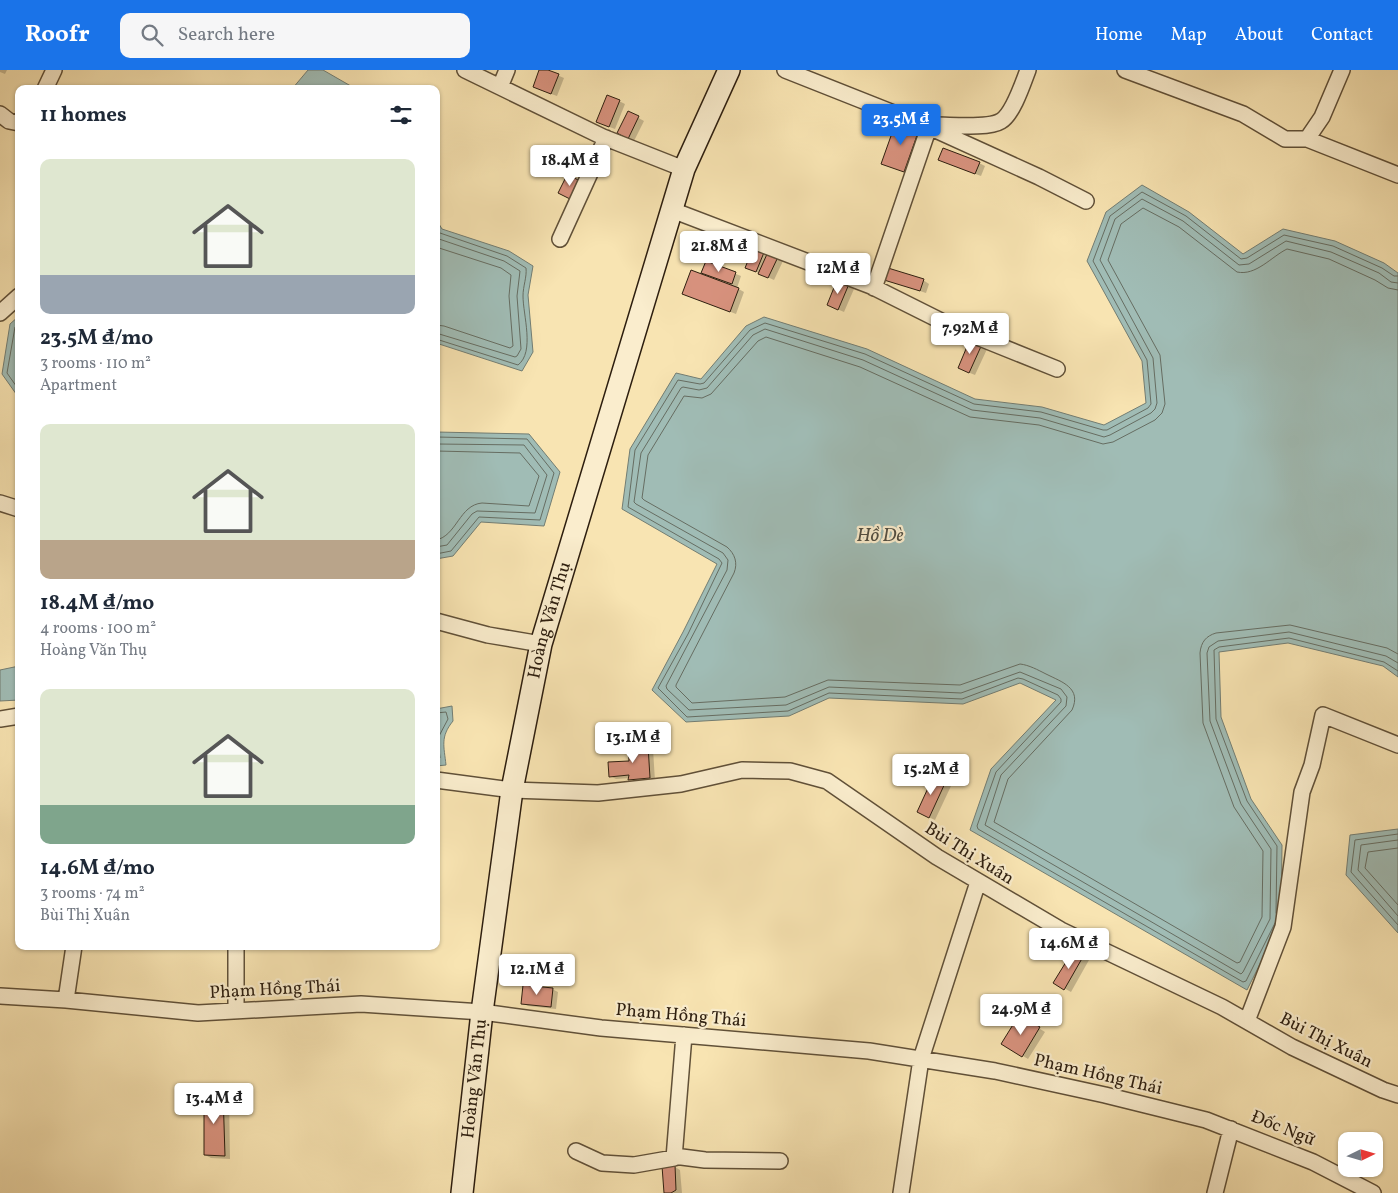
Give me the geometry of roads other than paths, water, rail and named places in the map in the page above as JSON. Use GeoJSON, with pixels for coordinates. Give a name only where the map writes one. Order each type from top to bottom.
{"type":"FeatureCollection","features":[{"type":"Feature","properties":{"kind":"main road","name":"Hoàng Văn Thụ"},"geometry":{"type":"LineString","coordinates":[[462,1193],[482,1012],[512,790],[542,644],[684,169],[730,70]]}},
{"type":"Feature","properties":{"kind":"street"},"geometry":{"type":"LineString","coordinates":[[47,85],[54,70]]}},
{"type":"Feature","properties":{"kind":"street"},"geometry":{"type":"LineString","coordinates":[[465,70],[606,138],[684,169]]}},
{"type":"Feature","properties":{"kind":"street"},"geometry":{"type":"LineString","coordinates":[[500,87],[507,70]]}},
{"type":"Feature","properties":{"kind":"street"},"geometry":{"type":"LineString","coordinates":[[785,70],[929,127],[1086,202]]}},
{"type":"Feature","properties":{"kind":"street"},"geometry":{"type":"LineString","coordinates":[[929,127],[936,125],[986,125],[1001,121],[1010,112],[1028,70]]}},
{"type":"Feature","properties":{"kind":"street"},"geometry":{"type":"LineString","coordinates":[[1125,70],[1150,75],[1243,114],[1286,139],[1307,139],[1398,176]]}},
{"type":"Feature","properties":{"kind":"street"},"geometry":{"type":"LineString","coordinates":[[1307,139],[1322,117],[1342,70]]}},
{"type":"Feature","properties":{"kind":"street"},"geometry":{"type":"LineString","coordinates":[[0,114],[9,121],[15,122]]}},
{"type":"Feature","properties":{"kind":"street"},"geometry":{"type":"LineString","coordinates":[[874,288],[929,127]]}},
{"type":"Feature","properties":{"kind":"street"},"geometry":{"type":"LineString","coordinates":[[560,239],[606,138]]}},
{"type":"Feature","properties":{"kind":"street"},"geometry":{"type":"LineString","coordinates":[[672,210],[874,288],[955,328],[1057,369]]}},
{"type":"Feature","properties":{"kind":"street"},"geometry":{"type":"LineString","coordinates":[[0,313],[15,300]]}},
{"type":"Feature","properties":{"kind":"street"},"geometry":{"type":"LineString","coordinates":[[0,503],[15,508]]}},
{"type":"Feature","properties":{"kind":"street"},"geometry":{"type":"LineString","coordinates":[[440,622],[488,634],[542,644]]}},
{"type":"Feature","properties":{"kind":"street"},"geometry":{"type":"LineString","coordinates":[[1247,1021],[1283,927],[1302,792],[1312,765],[1323,714],[1398,745]]}},
{"type":"Feature","properties":{"kind":"street"},"geometry":{"type":"LineString","coordinates":[[0,719],[15,717]]}},
{"type":"Feature","properties":{"kind":"street","name":"Bùi Thị Xuân"},"geometry":{"type":"LineString","coordinates":[[440,781],[512,790],[598,793],[681,784],[742,770],[790,771],[827,781],[936,857],[1061,930],[1222,1007],[1292,1047],[1383,1090],[1398,1095]]}},
{"type":"Feature","properties":{"kind":"street"},"geometry":{"type":"LineString","coordinates":[[901,1193],[921,1059],[978,882]]}},
{"type":"Feature","properties":{"kind":"street"},"geometry":{"type":"LineString","coordinates":[[66,1000],[73,950]]}},
{"type":"Feature","properties":{"kind":"street"},"geometry":{"type":"LineString","coordinates":[[236,950],[236,1011]]}},
{"type":"Feature","properties":{"kind":"street","name":"Phạm Hồng Thái"},"geometry":{"type":"LineString","coordinates":[[0,996],[198,1012],[361,1004],[482,1012],[601,1028],[869,1051],[995,1071],[1105,1095],[1206,1120],[1231,1129]]}},
{"type":"Feature","properties":{"kind":"street"},"geometry":{"type":"LineString","coordinates":[[674,1156],[684,1034]]}},
{"type":"Feature","properties":{"kind":"street"},"geometry":{"type":"LineString","coordinates":[[1215,1193],[1231,1129]]}},
{"type":"Feature","properties":{"kind":"street","name":"Đốc Ngữ"},"geometry":{"type":"LineString","coordinates":[[1231,1129],[1313,1162],[1373,1193]]}},
{"type":"Feature","properties":{"kind":"street"},"geometry":{"type":"LineString","coordinates":[[576,1151],[602,1163],[634,1165],[674,1158],[674,1156],[705,1160],[780,1161]]}},
{"type":"Feature","properties":{"kind":"water"},"geometry":{"type":"Polygon","coordinates":[[[308,70],[323,70],[349,85],[295,85],[308,70]]]}},
{"type":"Feature","properties":{"kind":"water","name":"Hồ Dè"},"geometry":{"type":"Polygon","coordinates":[[[1142,185],[1189,212],[1243,254],[1283,229],[1335,241],[1384,263],[1398,273],[1398,677],[1383,666],[1288,643],[1219,652],[1221,717],[1251,799],[1282,845],[1281,922],[1247,990],[970,830],[991,769],[1056,700],[1020,683],[963,704],[829,698],[789,716],[686,722],[652,690],[717,564],[622,509],[630,449],[676,373],[701,379],[746,326],[764,317],[867,349],[975,399],[1042,407],[1104,425],[1146,403],[1142,361],[1087,261],[1106,212],[1142,185]]]}},
{"type":"Feature","properties":{"kind":"water"},"geometry":{"type":"Polygon","coordinates":[[[440,226],[442,229],[509,251],[533,266],[528,295],[533,352],[522,371],[440,344],[440,226]]]}},
{"type":"Feature","properties":{"kind":"water"},"geometry":{"type":"Polygon","coordinates":[[[15,320],[15,392],[2,374],[10,324],[15,320]]]}},
{"type":"Feature","properties":{"kind":"water"},"geometry":{"type":"Polygon","coordinates":[[[440,432],[529,434],[560,472],[544,526],[481,522],[453,556],[440,558],[440,432]]]}},
{"type":"Feature","properties":{"kind":"water"},"geometry":{"type":"Polygon","coordinates":[[[15,667],[15,700],[0,701],[0,670],[15,667]]]}},
{"type":"Feature","properties":{"kind":"water"},"geometry":{"type":"Polygon","coordinates":[[[452,706],[453,721],[446,732],[444,742],[446,765],[440,766],[440,708],[452,706]]]}},
{"type":"Feature","properties":{"kind":"water"},"geometry":{"type":"Polygon","coordinates":[[[1398,829],[1398,933],[1346,875],[1350,835],[1398,829]]]}}]}
